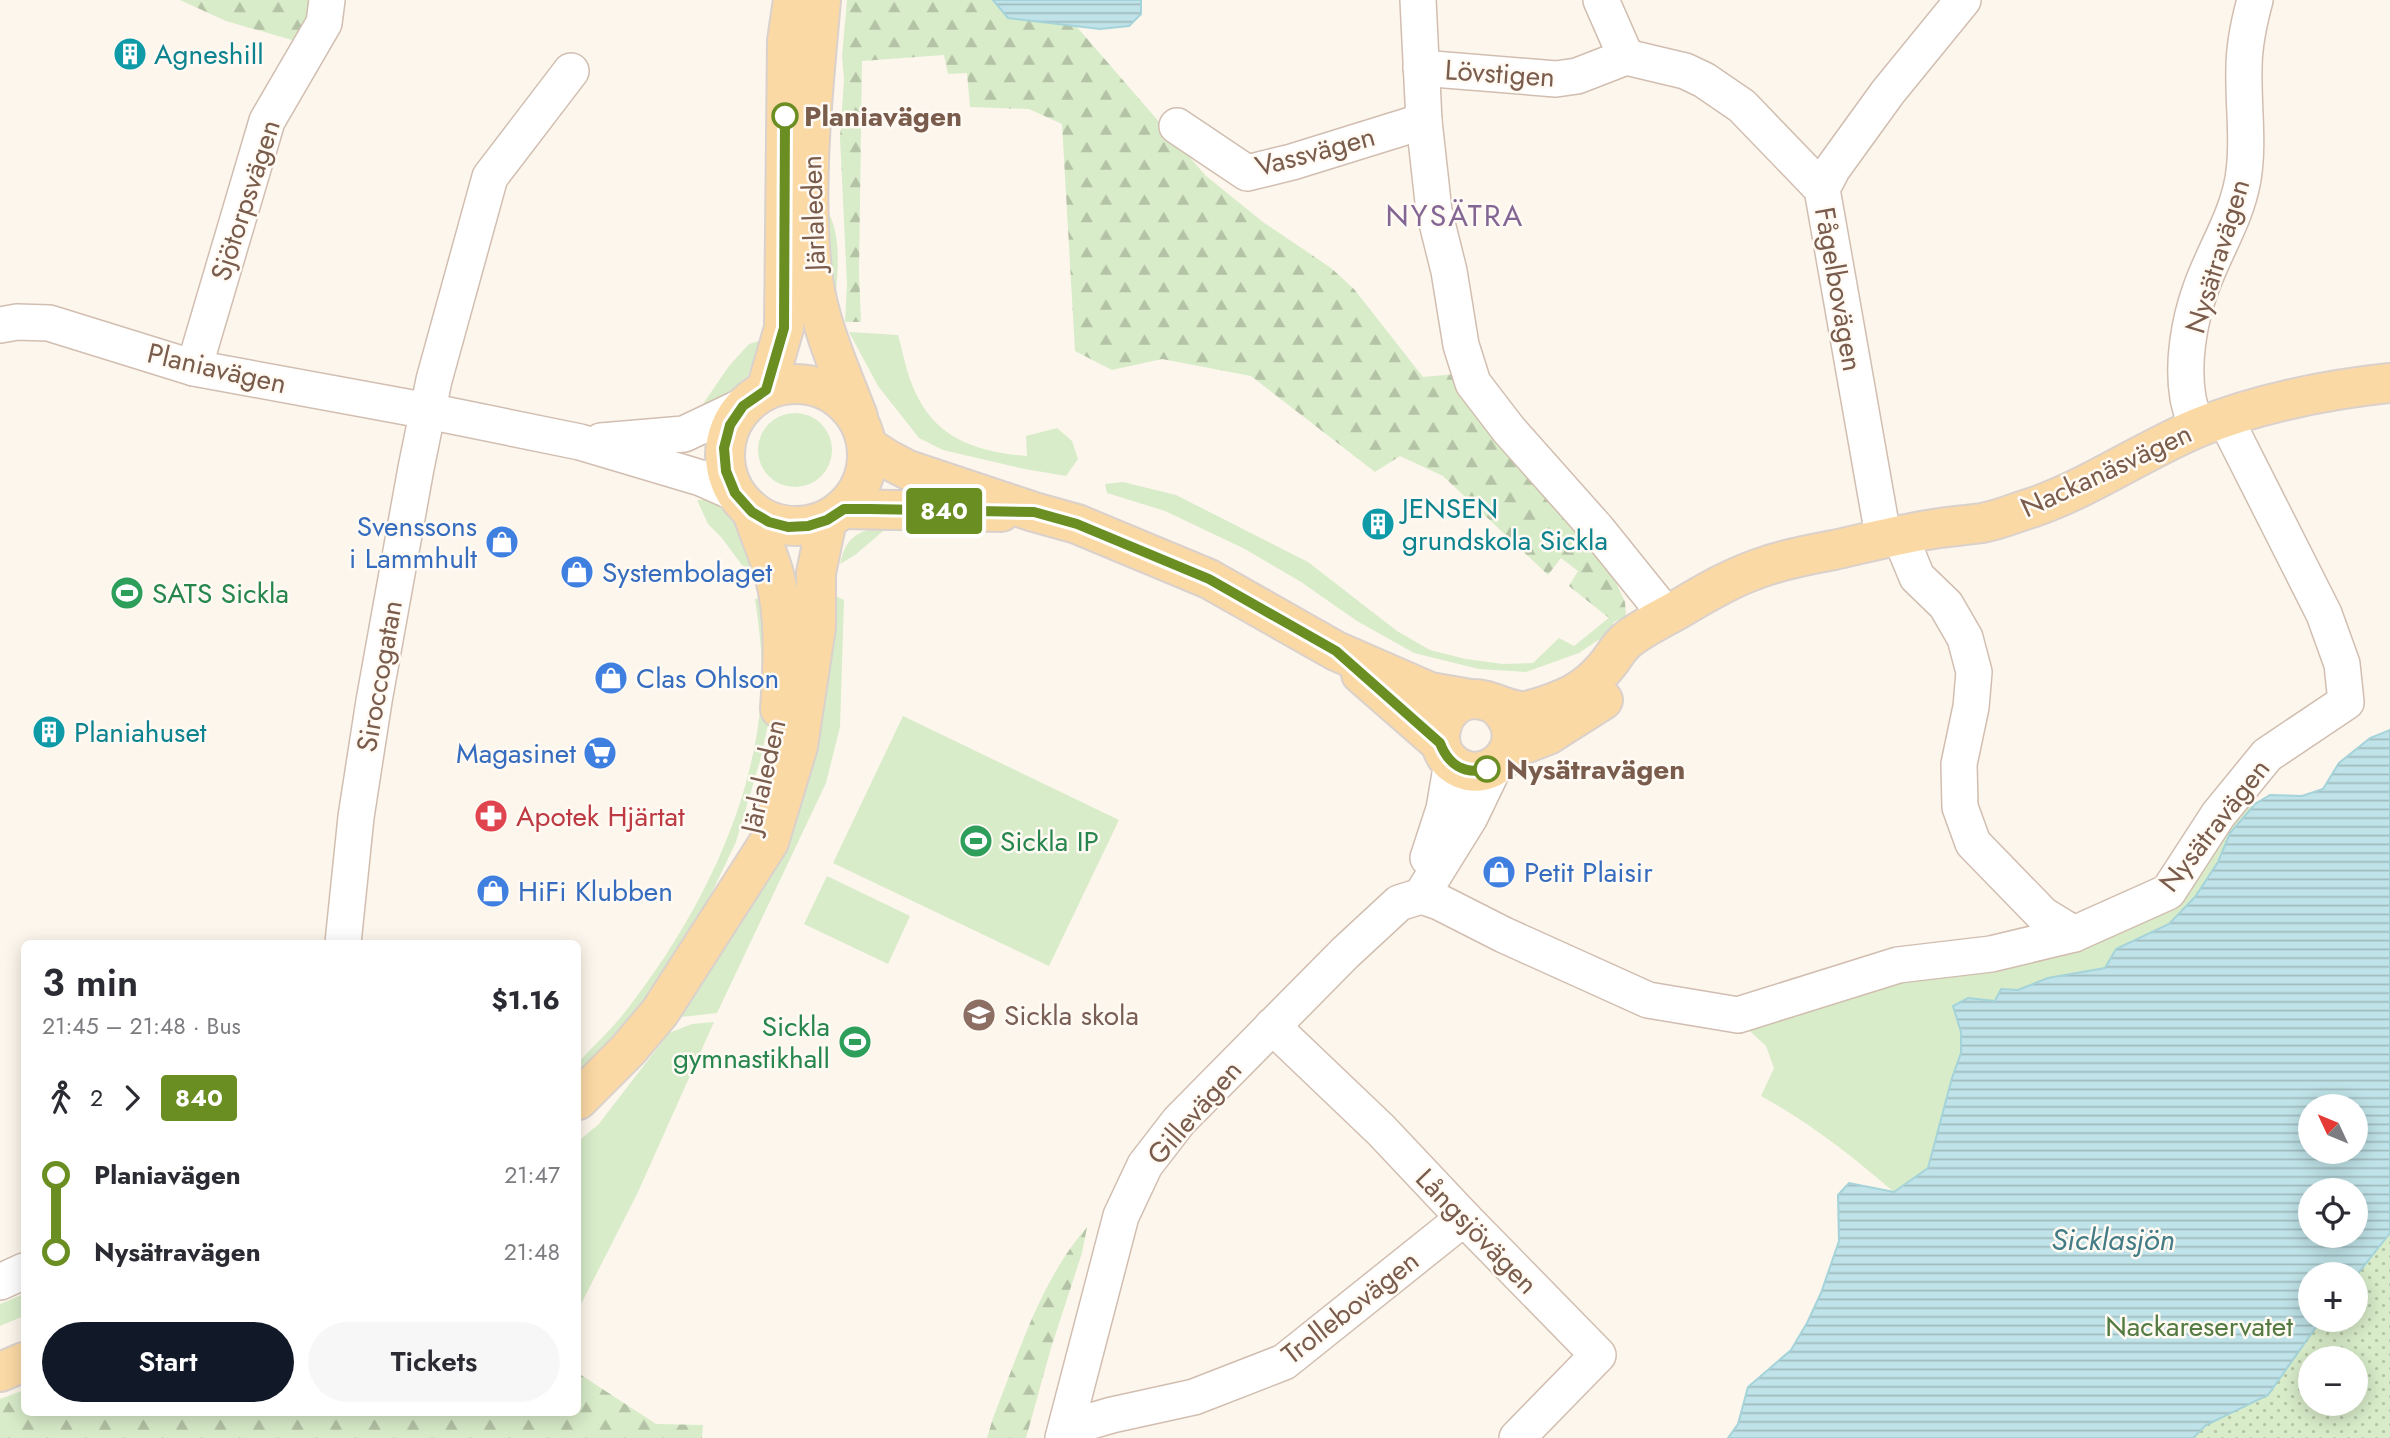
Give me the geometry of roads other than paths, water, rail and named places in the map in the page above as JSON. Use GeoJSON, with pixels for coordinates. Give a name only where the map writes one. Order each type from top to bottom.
{"type":"FeatureCollection","features":[{"type":"Feature","properties":{"kind":"main road","name":"Järlaleden"},"geometry":{"type":"LineString","coordinates":[[755,398],[784,328],[787,41],[793,0]]}},
{"type":"Feature","properties":{"kind":"main road","name":"Järlaleden"},"geometry":{"type":"LineString","coordinates":[[821,0],[808,176],[813,280],[825,331],[863,432]]}},
{"type":"Feature","properties":{"kind":"main road"},"geometry":{"type":"LineString","coordinates":[[1034,512],[835,515],[808,526],[788,527],[769,522],[743,503],[726,471],[724,448],[730,425],[755,398],[792,383],[818,386],[841,399],[863,432],[908,470],[1077,524],[1209,579],[1336,651],[1430,691],[1482,701],[1503,711],[1510,722],[1512,734],[1502,758]]}},
{"type":"Feature","properties":{"kind":"main road","name":"Nackanäsvägen"},"geometry":{"type":"LineString","coordinates":[[1482,701],[1523,711],[1568,697],[1594,681],[1625,642],[1724,583],[1769,565],[1939,528],[1984,523],[2080,489],[2140,455],[2211,423],[2292,397],[2390,383]]}},
{"type":"Feature","properties":{"kind":"main road"},"geometry":{"type":"LineString","coordinates":[[835,515],[858,491],[867,469],[863,432]]}},
{"type":"Feature","properties":{"kind":"main road","name":"Järlaleden"},"geometry":{"type":"LineString","coordinates":[[720,914],[752,832],[777,742],[784,657],[775,575],[743,503]]}},
{"type":"Feature","properties":{"kind":"main road","name":"Järlaleden"},"geometry":{"type":"LineString","coordinates":[[581,1097],[628,1051],[660,1012],[720,914],[769,842],[798,746],[816,627],[816,573],[835,515]]}},
{"type":"Feature","properties":{"kind":"main road","name":"Nackanäsvägen"},"geometry":{"type":"LineString","coordinates":[[1446,753],[1470,772],[1480,771],[1592,709],[1616,690],[1641,659],[1667,616]]}},
{"type":"Feature","properties":{"kind":"main road"},"geometry":{"type":"LineString","coordinates":[[1336,651],[1446,753]]}},
{"type":"Feature","properties":{"kind":"main road"},"geometry":{"type":"LineString","coordinates":[[1446,753],[1442,721],[1448,711],[1458,703],[1482,701]]}},
{"type":"Feature","properties":{"kind":"main road"},"geometry":{"type":"LineString","coordinates":[[0,1372],[21,1363]]}},
{"type":"Feature","properties":{"kind":"street","name":"Sjötorpsvägen"},"geometry":{"type":"LineString","coordinates":[[194,368],[267,121],[324,23],[327,0]]}},
{"type":"Feature","properties":{"kind":"street"},"geometry":{"type":"LineString","coordinates":[[1418,0],[1424,121],[1434,211],[1449,271],[1461,345],[1473,383],[1509,430],[1597,529],[1667,616]]}},
{"type":"Feature","properties":{"kind":"street"},"geometry":{"type":"LineString","coordinates":[[1601,0],[1626,57],[1685,71],[1723,92],[1742,106],[1822,189]]}},
{"type":"Feature","properties":{"kind":"street","name":"Fågelbovägen"},"geometry":{"type":"LineString","coordinates":[[1962,0],[1888,92],[1833,169],[1822,189],[1882,530],[1891,538],[1917,577],[1946,605],[1965,638],[1974,672],[1971,707],[1959,764],[1960,807],[1973,843],[2043,915],[2074,934]]}},
{"type":"Feature","properties":{"kind":"street","name":"Nysätravägen"},"geometry":{"type":"LineString","coordinates":[[1421,896],[1648,1000],[1738,1015],[1898,965],[1991,954],[2074,934],[2168,892],[2218,815],[2267,755],[2346,702],[2342,664],[2324,614],[2211,423],[2188,399],[2187,360],[2192,324],[2201,289],[2234,216],[2243,181],[2247,144],[2244,66],[2255,0]]}},
{"type":"Feature","properties":{"kind":"street","name":"Lövstigen"},"geometry":{"type":"LineString","coordinates":[[1421,68],[1556,79],[1577,76],[1626,57]]}},
{"type":"Feature","properties":{"kind":"street"},"geometry":{"type":"LineString","coordinates":[[428,411],[490,177],[571,71]]}},
{"type":"Feature","properties":{"kind":"street","name":"Vassvägen"},"geometry":{"type":"LineString","coordinates":[[1177,126],[1247,173],[1292,162],[1424,121]]}},
{"type":"Feature","properties":{"kind":"street","name":"Planiavägen"},"geometry":{"type":"LineString","coordinates":[[4,324],[49,323],[194,368],[580,442],[701,478],[743,503]]}},
{"type":"Feature","properties":{"kind":"street","name":"Planiavägen"},"geometry":{"type":"LineString","coordinates":[[580,442],[684,434],[755,398]]}},
{"type":"Feature","properties":{"kind":"street","name":"Siroccogatan"},"geometry":{"type":"LineString","coordinates":[[343,940],[356,817],[374,701],[428,411]]}},
{"type":"Feature","properties":{"kind":"street"},"geometry":{"type":"LineString","coordinates":[[1421,896],[1429,853],[1444,809],[1446,753]]}},
{"type":"Feature","properties":{"kind":"street"},"geometry":{"type":"LineString","coordinates":[[1421,896],[1471,817],[1485,783],[1502,758]]}},
{"type":"Feature","properties":{"kind":"street","name":"Gillevägen"},"geometry":{"type":"LineString","coordinates":[[1065,1433],[1121,1216],[1145,1165],[1179,1121],[1272,1026],[1399,903],[1421,896]]}},
{"type":"Feature","properties":{"kind":"street","name":"Långsjövägen"},"geometry":{"type":"LineString","coordinates":[[1272,1026],[1381,1130],[1598,1355],[1517,1438]]}},
{"type":"Feature","properties":{"kind":"street","name":"Trollebovägen"},"geometry":{"type":"LineString","coordinates":[[1065,1433],[1112,1415],[1194,1397],[1284,1362],[1464,1218]]}},
{"type":"Feature","properties":{"kind":"street"},"geometry":{"type":"LineString","coordinates":[[0,1282],[21,1272]]}},
{"type":"Feature","properties":{"kind":"water"},"geometry":{"type":"Polygon","coordinates":[[[993,0],[1141,0],[1141,14],[1129,26],[1100,29],[1008,18],[993,0]]]}},
{"type":"Feature","properties":{"kind":"water","name":"Sicklasjön"},"geometry":{"type":"Polygon","coordinates":[[[2390,730],[2390,1233],[2367,1262],[2298,1262],[2298,1332],[2313,1332],[2303,1346],[2298,1346],[2298,1353],[2268,1395],[2206,1425],[2193,1438],[1728,1438],[1738,1424],[1748,1387],[1791,1350],[1821,1293],[1839,1241],[1838,1195],[1849,1183],[1894,1192],[1928,1168],[1961,1053],[1961,1032],[1953,1006],[1968,998],[1995,1001],[2001,989],[2018,990],[2048,978],[2105,968],[2116,949],[2169,924],[2195,897],[2218,862],[2230,833],[2255,804],[2270,795],[2302,796],[2323,789],[2339,763],[2370,738],[2390,730]]]}},
{"type":"Feature","properties":{"kind":"place","name":"Agneshill"},"geometry":{"type":"Point","coordinates":[130,54]}},
{"type":"Feature","properties":{"kind":"place","name":"Planiavägen"},"geometry":{"type":"Point","coordinates":[785,116]}},
{"type":"Feature","properties":{"kind":"place","name":"JENSEN grundskola Sickla"},"geometry":{"type":"Point","coordinates":[1378,524]}},
{"type":"Feature","properties":{"kind":"place","name":"Svenssons i Lammhult"},"geometry":{"type":"Point","coordinates":[502,542]}},
{"type":"Feature","properties":{"kind":"place","name":"Systembolaget"},"geometry":{"type":"Point","coordinates":[577,572]}},
{"type":"Feature","properties":{"kind":"place","name":"SATS Sickla"},"geometry":{"type":"Point","coordinates":[127,593]}},
{"type":"Feature","properties":{"kind":"place","name":"Clas Ohlson"},"geometry":{"type":"Point","coordinates":[611,678]}},
{"type":"Feature","properties":{"kind":"place","name":"Planiahuset"},"geometry":{"type":"Point","coordinates":[49,732]}},
{"type":"Feature","properties":{"kind":"place","name":"Magasinet"},"geometry":{"type":"Point","coordinates":[600,753]}},
{"type":"Feature","properties":{"kind":"place","name":"Nysätravägen"},"geometry":{"type":"Point","coordinates":[1487,769]}},
{"type":"Feature","properties":{"kind":"place","name":"Apotek Hjärtat"},"geometry":{"type":"Point","coordinates":[491,816]}},
{"type":"Feature","properties":{"kind":"place","name":"Sickla IP"},"geometry":{"type":"Point","coordinates":[976,841]}},
{"type":"Feature","properties":{"kind":"place","name":"Petit Plaisir"},"geometry":{"type":"Point","coordinates":[1499,872]}},
{"type":"Feature","properties":{"kind":"place","name":"HiFi Klubben"},"geometry":{"type":"Point","coordinates":[493,891]}},
{"type":"Feature","properties":{"kind":"place","name":"Sickla skola"},"geometry":{"type":"Point","coordinates":[979,1015]}},
{"type":"Feature","properties":{"kind":"place","name":"Sickla gymnastikhall"},"geometry":{"type":"Point","coordinates":[855,1042]}},
{"type":"Feature","properties":{"kind":"district","name":"NYSÄTRA"},"geometry":{"type":"Point","coordinates":[1455,216]}},
{"type":"Feature","properties":{"kind":"park label","name":"Nackareservatet"},"geometry":{"type":"Point","coordinates":[2199,1326]}}]}
